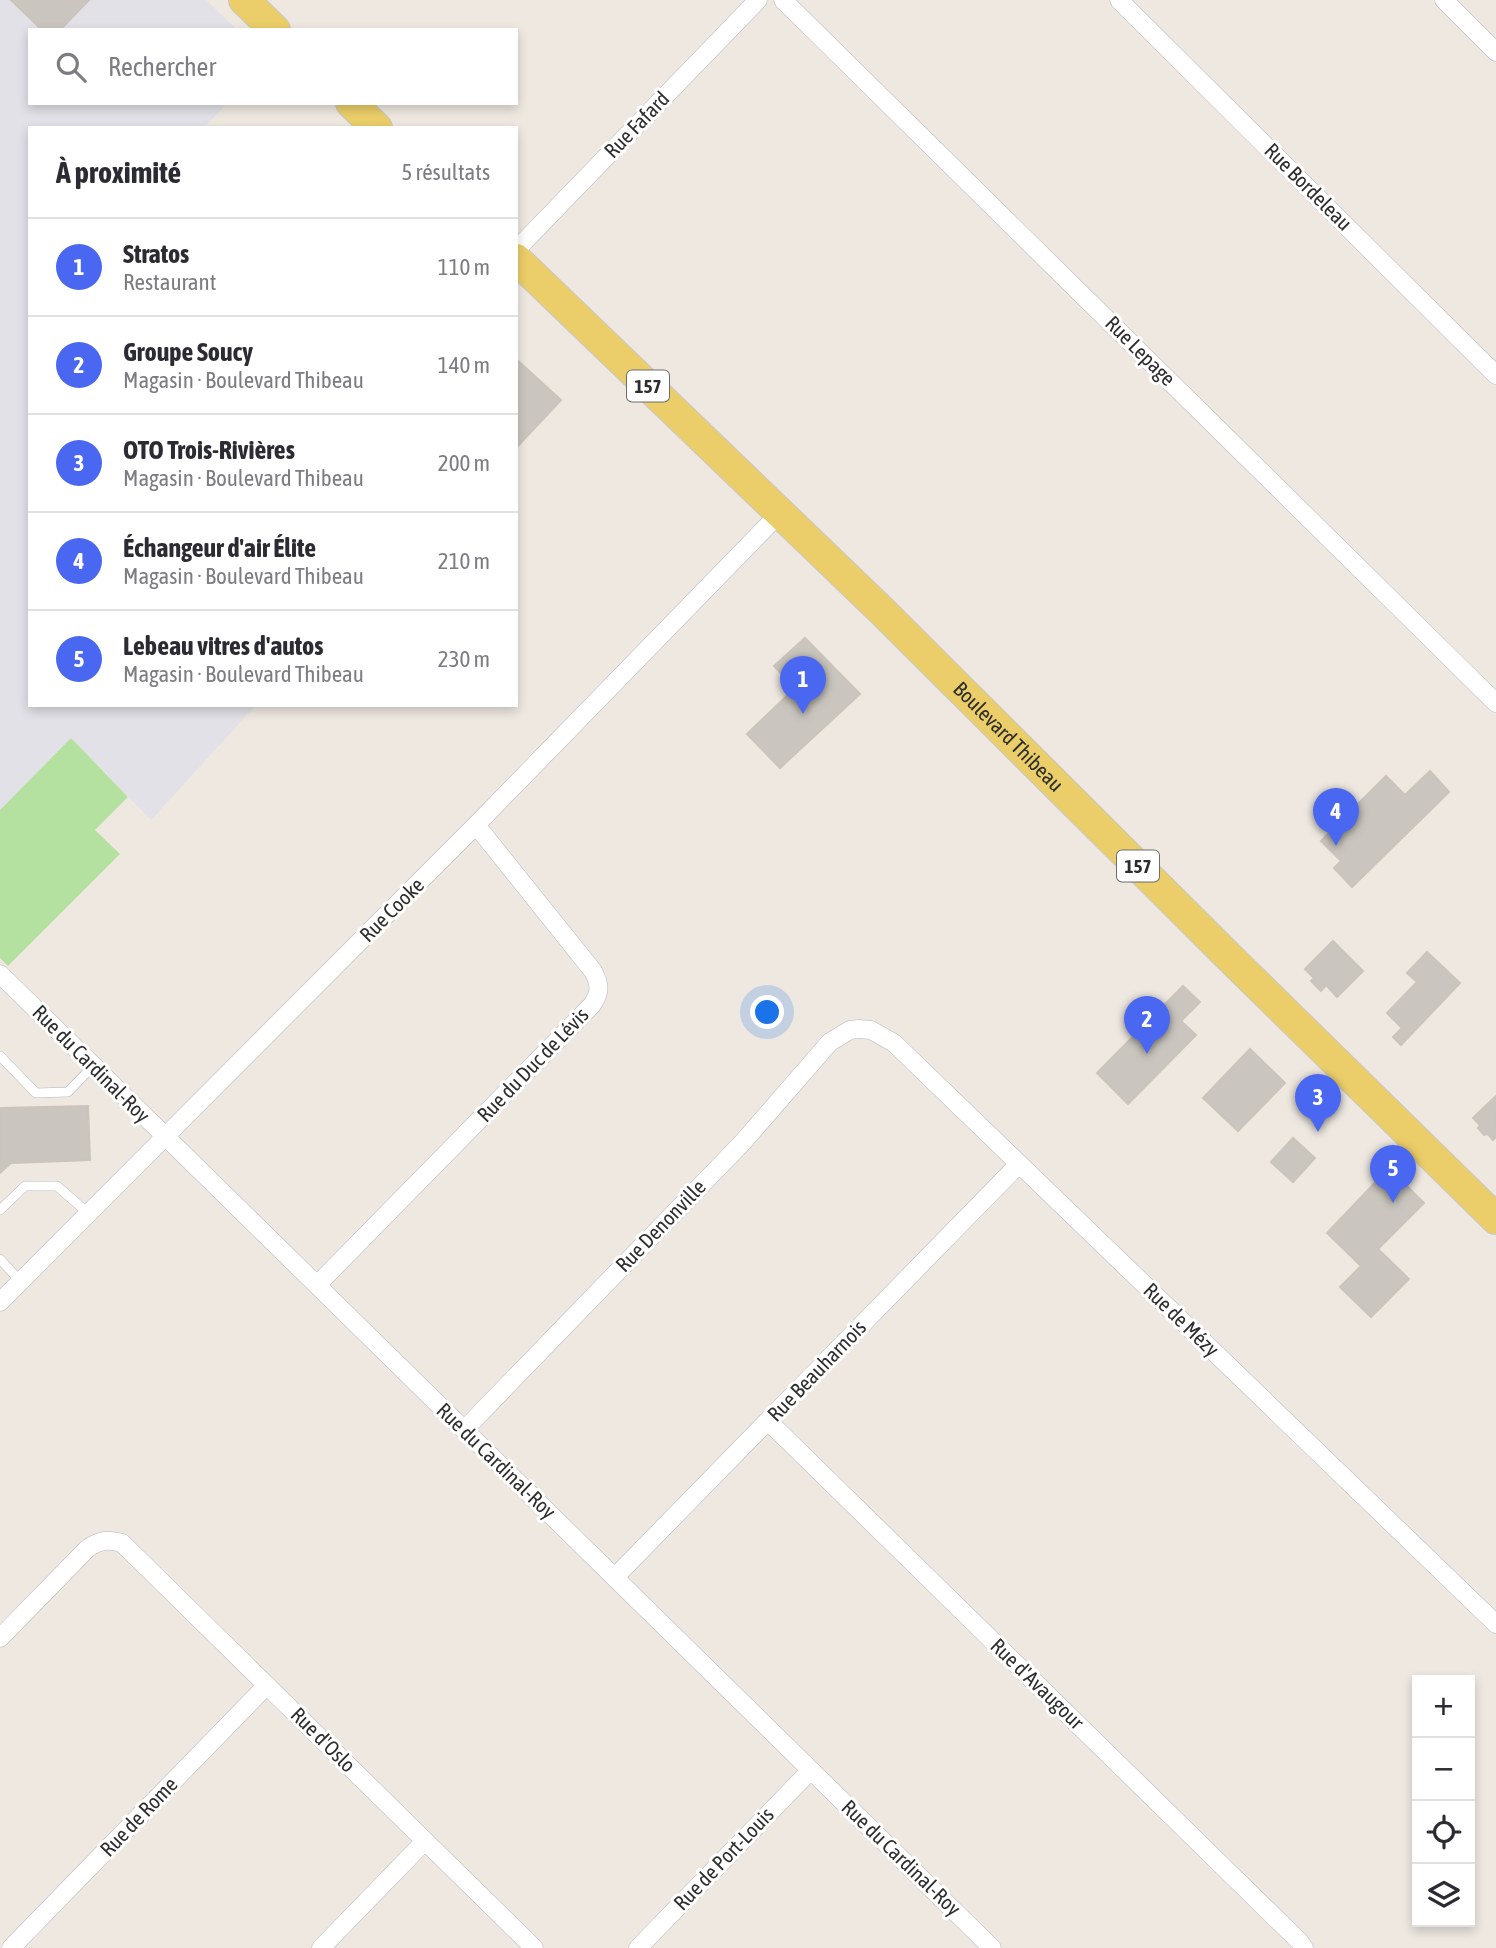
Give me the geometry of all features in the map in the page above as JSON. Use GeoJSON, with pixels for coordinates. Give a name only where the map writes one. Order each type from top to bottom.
{"type":"FeatureCollection","features":[{"type":"Feature","properties":{"kind":"main road"},"geometry":{"type":"LineString","coordinates":[[244,0],[273,28]]}},
{"type":"Feature","properties":{"kind":"main road"},"geometry":{"type":"LineString","coordinates":[[353,105],[375,126]]}},
{"type":"Feature","properties":{"kind":"main road","name":"Boulevard Thibeau"},"geometry":{"type":"LineString","coordinates":[[518,261],[903,632],[1496,1219]]}},
{"type":"Feature","properties":{"kind":"street","name":"Rue Fafard"},"geometry":{"type":"LineString","coordinates":[[518,248],[758,0]]}},
{"type":"Feature","properties":{"kind":"street","name":"Rue Lepage"},"geometry":{"type":"LineString","coordinates":[[783,0],[1496,703]]}},
{"type":"Feature","properties":{"kind":"street","name":"Rue Bordeleau"},"geometry":{"type":"LineString","coordinates":[[1119,0],[1496,375]]}},
{"type":"Feature","properties":{"kind":"street"},"geometry":{"type":"LineString","coordinates":[[1444,0],[1496,52]]}},
{"type":"Feature","properties":{"kind":"street","name":"Rue Cooke"},"geometry":{"type":"LineString","coordinates":[[0,1302],[476,825],[779,514]]}},
{"type":"Feature","properties":{"kind":"street","name":"Rue du Duc de Lévis"},"geometry":{"type":"LineString","coordinates":[[317,1285],[598,997],[600,988],[593,971],[476,825]]}},
{"type":"Feature","properties":{"kind":"street","name":"Rue du Cardinal-Roy"},"geometry":{"type":"LineString","coordinates":[[2,978],[992,1948]]}},
{"type":"Feature","properties":{"kind":"street","name":"Rue de Mézy"},"geometry":{"type":"LineString","coordinates":[[859,1029],[871,1030],[894,1042],[1496,1624]]}},
{"type":"Feature","properties":{"kind":"street","name":"Rue Denonville"},"geometry":{"type":"LineString","coordinates":[[465,1429],[743,1142],[830,1042],[850,1030],[859,1029]]}},
{"type":"Feature","properties":{"kind":"street","name":"Rue Beauharnois"},"geometry":{"type":"LineString","coordinates":[[615,1577],[1019,1164]]}},
{"type":"Feature","properties":{"kind":"street","name":"Rue d'Avaugour"},"geometry":{"type":"LineString","coordinates":[[768,1421],[1304,1948]]}},
{"type":"Feature","properties":{"kind":"street","name":"Rue d'Oslo"},"geometry":{"type":"LineString","coordinates":[[0,1638],[93,1544],[107,1540],[122,1544],[534,1948]]}},
{"type":"Feature","properties":{"kind":"street","name":"Rue de Rome"},"geometry":{"type":"LineString","coordinates":[[11,1948],[267,1685]]}},
{"type":"Feature","properties":{"kind":"street","name":"Rue de Port-Louis"},"geometry":{"type":"LineString","coordinates":[[638,1948],[810,1770]]}},
{"type":"Feature","properties":{"kind":"street"},"geometry":{"type":"LineString","coordinates":[[321,1948],[425,1841]]}},
{"type":"Feature","properties":{"kind":"lane"},"geometry":{"type":"LineString","coordinates":[[0,1056],[36,1093],[68,1092],[93,1066]]}},
{"type":"Feature","properties":{"kind":"lane"},"geometry":{"type":"LineString","coordinates":[[0,1210],[25,1186],[57,1186],[88,1213]]}},
{"type":"Feature","properties":{"kind":"lane"},"geometry":{"type":"LineString","coordinates":[[0,1259],[20,1281]]}},
{"type":"Feature","properties":{"kind":"shaded area"},"geometry":{"type":"Polygon","coordinates":[[[0,0],[206,0],[235,28],[28,28],[28,105],[225,105],[206,126],[28,126],[28,707],[254,707],[151,820],[71,738],[0,810],[0,0]]]}},
{"type":"Feature","properties":{"kind":"green space"},"geometry":{"type":"Polygon","coordinates":[[[71,738],[128,797],[95,830],[120,854],[8,966],[0,958],[0,810],[71,738]]]}},
{"type":"Feature","properties":{"kind":"building"},"geometry":{"type":"Polygon","coordinates":[[[11,0],[89,0],[62,28],[40,28],[11,0]]]}},
{"type":"Feature","properties":{"kind":"building"},"geometry":{"type":"Polygon","coordinates":[[[518,361],[561,400],[518,446],[518,361]]]}},
{"type":"Feature","properties":{"kind":"building"},"geometry":{"type":"Polygon","coordinates":[[[805,638],[860,694],[780,768],[747,734],[795,688],[774,666],[805,638]]]}},
{"type":"Feature","properties":{"kind":"building"},"geometry":{"type":"Polygon","coordinates":[[[1430,771],[1449,792],[1352,887],[1334,868],[1341,861],[1321,841],[1386,776],[1405,795],[1430,771]]]}},
{"type":"Feature","properties":{"kind":"building"},"geometry":{"type":"Polygon","coordinates":[[[1333,941],[1363,971],[1337,997],[1326,985],[1321,991],[1311,981],[1314,978],[1305,969],[1333,941]]]}},
{"type":"Feature","properties":{"kind":"building"},"geometry":{"type":"Polygon","coordinates":[[[1427,952],[1460,983],[1401,1045],[1393,1037],[1402,1028],[1387,1013],[1417,982],[1407,973],[1427,952]]]}},
{"type":"Feature","properties":{"kind":"building"},"geometry":{"type":"Polygon","coordinates":[[[1183,986],[1200,1002],[1181,1021],[1196,1035],[1128,1104],[1097,1073],[1183,986]]]}},
{"type":"Feature","properties":{"kind":"building"},"geometry":{"type":"Polygon","coordinates":[[[1250,1049],[1285,1083],[1238,1131],[1203,1098],[1250,1049]]]}},
{"type":"Feature","properties":{"kind":"building"},"geometry":{"type":"Polygon","coordinates":[[[1496,1096],[1496,1137],[1493,1140],[1488,1134],[1484,1135],[1473,1118],[1496,1096]]]}},
{"type":"Feature","properties":{"kind":"building"},"geometry":{"type":"Polygon","coordinates":[[[88,1106],[90,1160],[11,1163],[0,1173],[0,1108],[88,1106]]]}},
{"type":"Feature","properties":{"kind":"building"},"geometry":{"type":"Polygon","coordinates":[[[1293,1138],[1315,1158],[1293,1182],[1271,1162],[1293,1138]]]}},
{"type":"Feature","properties":{"kind":"building"},"geometry":{"type":"Polygon","coordinates":[[[1389,1168],[1424,1203],[1378,1249],[1409,1279],[1371,1317],[1340,1287],[1361,1266],[1327,1233],[1389,1168]]]}},
{"type":"Feature","properties":{"kind":"place","name":"Stratos"},"geometry":{"type":"Point","coordinates":[803,714]}},
{"type":"Feature","properties":{"kind":"place","name":"Échangeur d'air Élite"},"geometry":{"type":"Point","coordinates":[1336,846]}},
{"type":"Feature","properties":{"kind":"place","name":"Groupe Soucy"},"geometry":{"type":"Point","coordinates":[1147,1054]}},
{"type":"Feature","properties":{"kind":"place","name":"OTO Trois-Rivières"},"geometry":{"type":"Point","coordinates":[1318,1132]}},
{"type":"Feature","properties":{"kind":"place","name":"Lebeau vitres d'autos"},"geometry":{"type":"Point","coordinates":[1393,1203]}}]}
